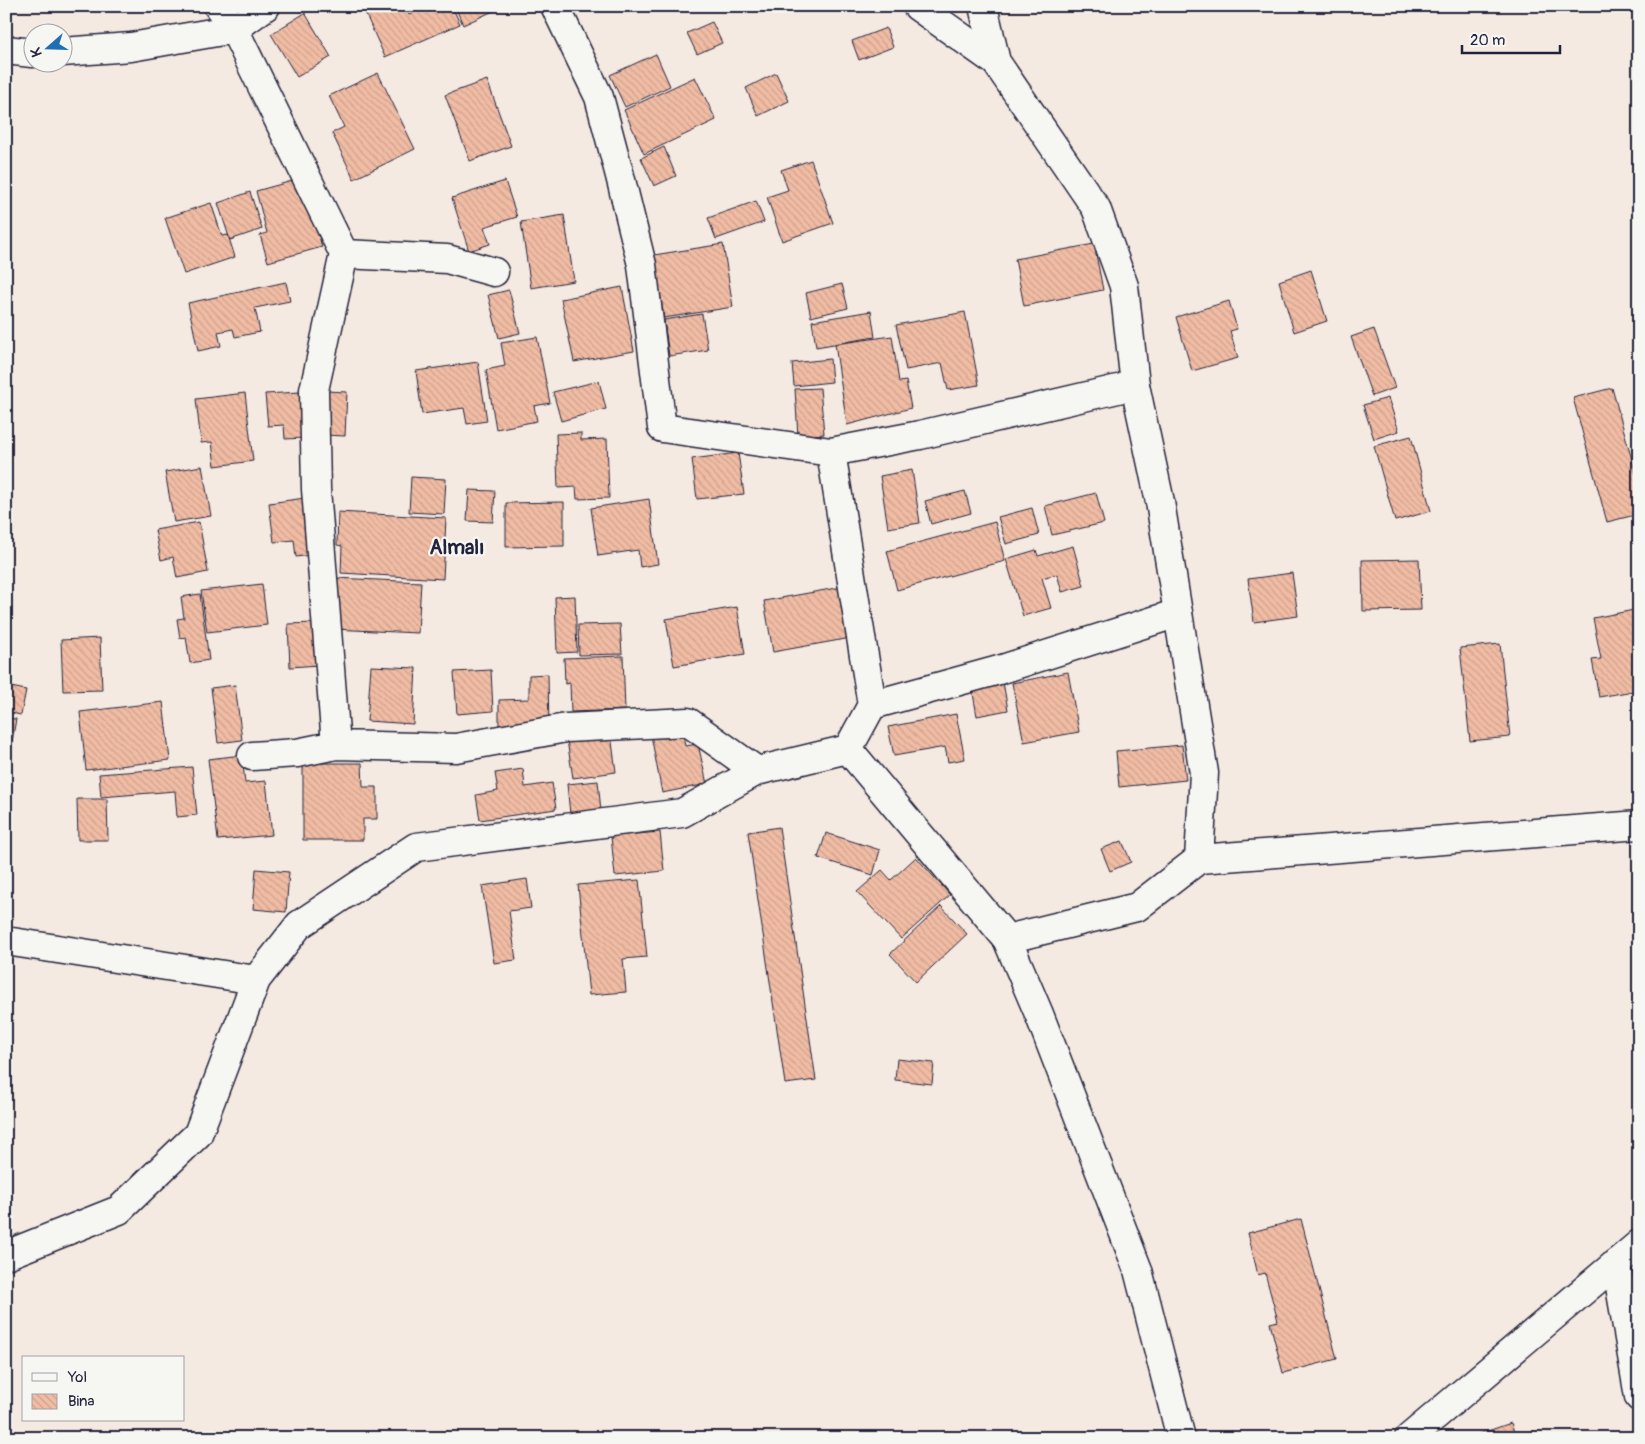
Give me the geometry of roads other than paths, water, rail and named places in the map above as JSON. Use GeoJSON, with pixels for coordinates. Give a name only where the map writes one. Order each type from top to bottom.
{"type":"FeatureCollection","features":[{"type":"Feature","properties":{"kind":"street"},"geometry":{"type":"LineString","coordinates":[[218,6],[234,29],[344,254],[314,390],[316,489],[336,744]]}},
{"type":"Feature","properties":{"kind":"street"},"geometry":{"type":"LineString","coordinates":[[72,51],[131,47],[234,29],[266,6]]}},
{"type":"Feature","properties":{"kind":"street"},"geometry":{"type":"LineString","coordinates":[[555,6],[599,97],[620,176],[642,265],[662,428],[831,452],[920,435],[1135,386]]}},
{"type":"Feature","properties":{"kind":"street"},"geometry":{"type":"LineString","coordinates":[[917,6],[996,62],[1096,208],[1124,286],[1135,386],[1160,502],[1204,773],[1199,859]]}},
{"type":"Feature","properties":{"kind":"street"},"geometry":{"type":"LineString","coordinates":[[983,6],[996,62]]}},
{"type":"Feature","properties":{"kind":"street"},"geometry":{"type":"LineString","coordinates":[[6,50],[22,52]]}},
{"type":"Feature","properties":{"kind":"street"},"geometry":{"type":"LineString","coordinates":[[344,254],[447,259],[494,272]]}},
{"type":"Feature","properties":{"kind":"street"},"geometry":{"type":"LineString","coordinates":[[6,1256],[119,1210],[198,1134],[256,980],[299,925],[416,847],[682,813],[757,771],[848,749],[872,705],[831,452]]}},
{"type":"Feature","properties":{"kind":"street"},"geometry":{"type":"LineString","coordinates":[[872,705],[1000,670],[1178,612]]}},
{"type":"Feature","properties":{"kind":"street"},"geometry":{"type":"LineString","coordinates":[[252,756],[297,753],[336,744],[456,748],[566,728],[688,722],[757,771]]}},
{"type":"Feature","properties":{"kind":"street"},"geometry":{"type":"LineString","coordinates":[[848,749],[1007,939],[1039,1014],[1138,1270],[1181,1438]]}},
{"type":"Feature","properties":{"kind":"street"},"geometry":{"type":"LineString","coordinates":[[1007,939],[1137,907],[1199,859],[1615,829],[1639,825]]}},
{"type":"Feature","properties":{"kind":"street"},"geometry":{"type":"LineString","coordinates":[[6,941],[256,980]]}},
{"type":"Feature","properties":{"kind":"street"},"geometry":{"type":"LineString","coordinates":[[1409,1438],[1639,1244]]}},
{"type":"Feature","properties":{"kind":"street"},"geometry":{"type":"LineString","coordinates":[[1616,1263],[1639,1397]]}},
{"type":"Feature","properties":{"kind":"district","name":"Almalı"},"geometry":{"type":"Point","coordinates":[457,547]}}]}
